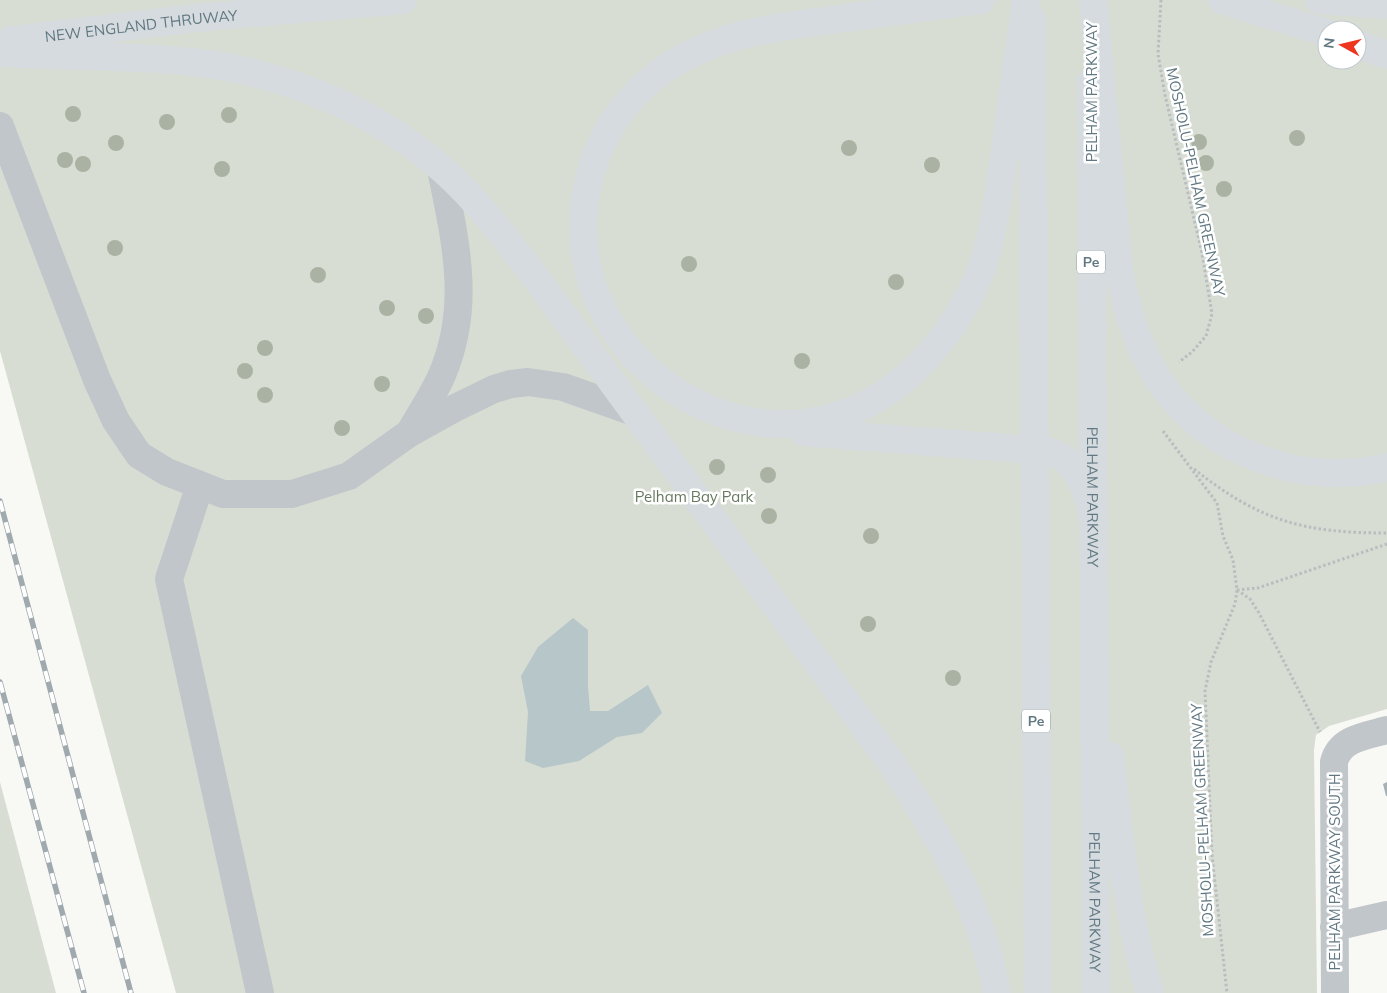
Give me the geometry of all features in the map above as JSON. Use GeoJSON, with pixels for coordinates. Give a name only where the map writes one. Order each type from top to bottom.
{"type":"FeatureCollection","features":[{"type":"Feature","properties":{"kind":"main road","name":"NEW ENGLAND THRUWAY"},"geometry":{"type":"LineString","coordinates":[[0,42],[32,47],[196,18],[403,0]]}},
{"type":"Feature","properties":{"kind":"main road"},"geometry":{"type":"LineString","coordinates":[[980,0],[770,28],[702,48],[664,70],[632,98],[608,131],[598,150],[585,197],[582,232],[588,277],[611,326],[627,350],[648,371],[668,387],[714,412],[794,432],[1034,448],[1060,454],[1077,470],[1084,484],[1094,523]]}},
{"type":"Feature","properties":{"kind":"main road"},"geometry":{"type":"LineString","coordinates":[[739,419],[766,424],[794,424],[843,414],[858,408],[887,392],[923,361],[956,320],[972,293],[990,240],[1026,0]]}},
{"type":"Feature","properties":{"kind":"main road","name":"Pe"},"geometry":{"type":"LineString","coordinates":[[1032,0],[1038,993]]}},
{"type":"Feature","properties":{"kind":"main road"},"geometry":{"type":"LineString","coordinates":[[1092,0],[1118,269],[1125,302],[1135,332],[1158,380],[1183,411],[1199,425],[1218,438],[1259,459],[1296,470],[1329,473],[1355,473],[1387,467]]}},
{"type":"Feature","properties":{"kind":"main road","name":"PELHAM PARKWAY"},"geometry":{"type":"LineString","coordinates":[[1092,0],[1096,993]]}},
{"type":"Feature","properties":{"kind":"main road"},"geometry":{"type":"LineString","coordinates":[[1222,0],[1317,30]]}},
{"type":"Feature","properties":{"kind":"main road"},"geometry":{"type":"LineString","coordinates":[[1319,0],[1387,5]]}},
{"type":"Feature","properties":{"kind":"main road"},"geometry":{"type":"LineString","coordinates":[[0,52],[32,47],[193,62],[255,74],[297,86],[348,108],[399,137],[441,169],[490,219],[634,412],[918,802],[937,833],[967,896],[988,955],[997,993]]}},
{"type":"Feature","properties":{"kind":"main road"},"geometry":{"type":"LineString","coordinates":[[1367,48],[1387,55]]}},
{"type":"Feature","properties":{"kind":"main road"},"geometry":{"type":"LineString","coordinates":[[1094,630],[1128,896],[1136,942],[1150,993]]}},
{"type":"Feature","properties":{"kind":"street"},"geometry":{"type":"LineString","coordinates":[[0,126],[97,380],[116,421],[139,455],[167,472],[223,494],[292,494],[349,476],[408,434],[473,398],[511,384],[528,382],[563,387],[634,412]]}},
{"type":"Feature","properties":{"kind":"street"},"geometry":{"type":"LineString","coordinates":[[408,434],[442,374],[451,349],[459,310],[458,262],[441,169]]}},
{"type":"Feature","properties":{"kind":"street"},"geometry":{"type":"LineString","coordinates":[[200,485],[169,578],[260,993]]}},
{"type":"Feature","properties":{"kind":"street","name":"PELHAM PARKWAY SOUTH"},"geometry":{"type":"LineString","coordinates":[[1334,993],[1334,762],[1336,752],[1349,741],[1387,730]]}},
{"type":"Feature","properties":{"kind":"street"},"geometry":{"type":"LineString","coordinates":[[1334,927],[1387,915]]}},
{"type":"Feature","properties":{"kind":"path","name":"MOSHOLU-PELHAM GREENWAY"},"geometry":{"type":"LineString","coordinates":[[1158,380],[1192,352],[1206,336],[1212,314],[1202,253],[1163,87],[1158,54],[1161,0]]}},
{"type":"Feature","properties":{"kind":"path","name":"MOSHOLU-PELHAM GREENWAY"},"geometry":{"type":"LineString","coordinates":[[1160,427],[1218,503],[1224,536],[1233,560],[1236,590],[1234,604],[1211,662],[1205,691],[1212,855],[1227,993]]}},
{"type":"Feature","properties":{"kind":"path","name":"MOSHOLU-PELHAM GREENWAY"},"geometry":{"type":"LineString","coordinates":[[1190,466],[1238,501],[1287,522],[1340,533],[1387,533]]}},
{"type":"Feature","properties":{"kind":"path"},"geometry":{"type":"LineString","coordinates":[[1236,590],[1258,588],[1387,544]]}},
{"type":"Feature","properties":{"kind":"path"},"geometry":{"type":"LineString","coordinates":[[1236,590],[1250,599],[1259,613],[1318,729]]}},
{"type":"Feature","properties":{"kind":"green space","name":"Pelham Bay Park"},"geometry":{"type":"Polygon","coordinates":[[[0,0],[1387,0],[1387,709],[1329,726],[1316,735],[1314,750],[1317,993],[176,993],[0,351],[0,0]]]}},
{"type":"Feature","properties":{"kind":"green space"},"geometry":{"type":"Polygon","coordinates":[[[0,782],[56,993],[0,993],[0,782]]]}},
{"type":"Feature","properties":{"kind":"shaded area"},"geometry":{"type":"Polygon","coordinates":[[[573,618],[588,630],[590,711],[608,711],[648,685],[662,713],[642,733],[617,737],[579,761],[543,768],[525,761],[528,712],[521,676],[538,647],[573,618]]]}},
{"type":"Feature","properties":{"kind":"building"},"geometry":{"type":"Polygon","coordinates":[[[1387,782],[1387,796],[1386,796],[1383,784],[1387,782]]]}},
{"type":"Feature","properties":{"kind":"railway"},"geometry":{"type":"LineString","coordinates":[[0,501],[131,993]]}},
{"type":"Feature","properties":{"kind":"railway"},"geometry":{"type":"LineString","coordinates":[[0,682],[84,993]]}}]}
